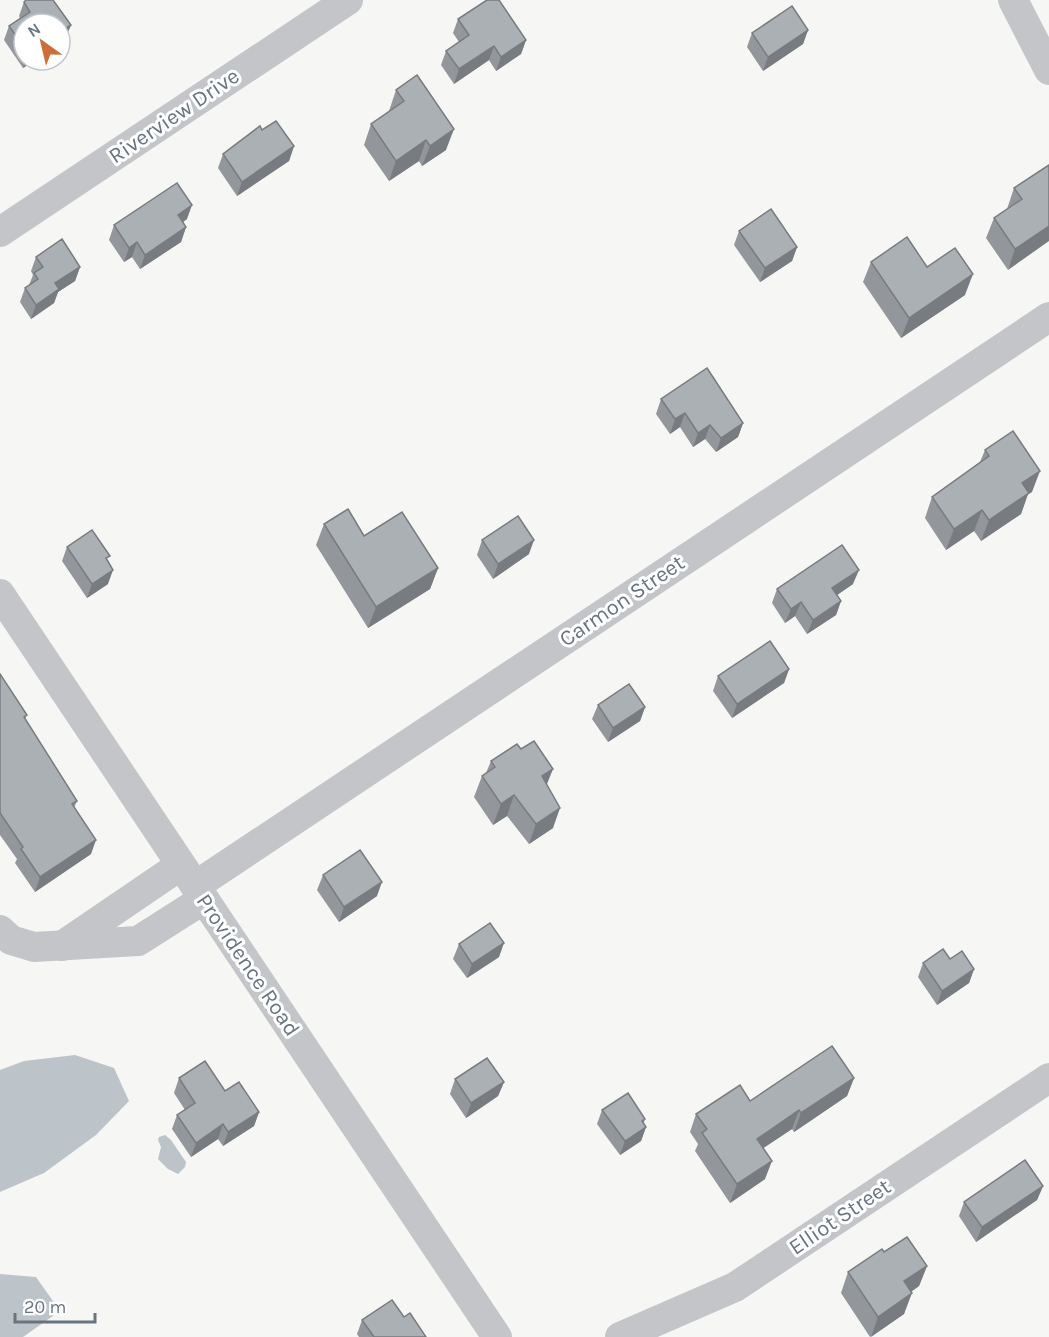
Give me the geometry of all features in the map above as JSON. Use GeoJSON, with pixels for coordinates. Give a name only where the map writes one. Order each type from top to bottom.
{"type":"FeatureCollection","features":[{"type":"Feature","properties":{"kind":"street","name":"Riverview Drive"},"geometry":{"type":"LineString","coordinates":[[0,232],[348,0]]}},
{"type":"Feature","properties":{"kind":"street"},"geometry":{"type":"LineString","coordinates":[[1013,0],[1049,70]]}},
{"type":"Feature","properties":{"kind":"street","name":"Carmon Street"},"geometry":{"type":"LineString","coordinates":[[194,884],[1049,317]]}},
{"type":"Feature","properties":{"kind":"street","name":"Providence Road"},"geometry":{"type":"LineString","coordinates":[[0,594],[497,1337]]}},
{"type":"Feature","properties":{"kind":"street"},"geometry":{"type":"LineString","coordinates":[[62,946],[194,884]]}},
{"type":"Feature","properties":{"kind":"street"},"geometry":{"type":"LineString","coordinates":[[0,930],[11,940],[34,947],[138,941],[194,884]]}},
{"type":"Feature","properties":{"kind":"street","name":"Elliot Street"},"geometry":{"type":"LineString","coordinates":[[620,1337],[735,1287],[1049,1078]]}},
{"type":"Feature","properties":{"kind":"shaded area"},"geometry":{"type":"Polygon","coordinates":[[[75,1055],[114,1068],[129,1101],[96,1135],[44,1173],[0,1192],[0,1070],[24,1061],[75,1055]]]}},
{"type":"Feature","properties":{"kind":"shaded area"},"geometry":{"type":"Polygon","coordinates":[[[165,1135],[186,1162],[185,1167],[178,1174],[168,1169],[158,1159],[161,1147],[158,1140],[159,1137],[165,1135]]]}},
{"type":"Feature","properties":{"kind":"shaded area"},"geometry":{"type":"Polygon","coordinates":[[[0,1274],[36,1277],[60,1311],[23,1337],[0,1337],[0,1274]]]}},
{"type":"Feature","properties":{"kind":"building"},"geometry":{"type":"Polygon","coordinates":[[[26,0],[53,0],[62,12],[30,12],[24,2],[26,0]]]}},
{"type":"Feature","properties":{"kind":"building"},"geometry":{"type":"Polygon","coordinates":[[[487,0],[499,0],[526,40],[501,57],[494,46],[459,69],[446,51],[469,35],[458,19],[487,0]]]}},
{"type":"Feature","properties":{"kind":"building"},"geometry":{"type":"Polygon","coordinates":[[[792,6],[808,30],[768,57],[752,33],[792,6]]]}},
{"type":"Feature","properties":{"kind":"building"},"geometry":{"type":"Polygon","coordinates":[[[417,75],[454,129],[430,146],[426,140],[396,161],[371,124],[404,101],[396,90],[417,75]]]}},
{"type":"Feature","properties":{"kind":"building"},"geometry":{"type":"Polygon","coordinates":[[[276,121],[294,146],[242,182],[223,154],[260,126],[262,130],[276,121]]]}},
{"type":"Feature","properties":{"kind":"building"},"geometry":{"type":"Polygon","coordinates":[[[1049,165],[1049,226],[1015,249],[994,218],[1022,199],[1014,188],[1049,165]]]}},
{"type":"Feature","properties":{"kind":"building"},"geometry":{"type":"Polygon","coordinates":[[[177,183],[192,205],[178,215],[186,227],[145,255],[137,242],[129,248],[114,225],[177,183]]]}},
{"type":"Feature","properties":{"kind":"building"},"geometry":{"type":"Polygon","coordinates":[[[771,209],[797,247],[765,268],[739,231],[771,209]]]}},
{"type":"Feature","properties":{"kind":"building"},"geometry":{"type":"Polygon","coordinates":[[[907,237],[927,267],[955,248],[973,274],[909,318],[871,262],[907,237]]]}},
{"type":"Feature","properties":{"kind":"building"},"geometry":{"type":"Polygon","coordinates":[[[62,239],[80,267],[55,283],[59,289],[36,305],[25,288],[38,279],[34,273],[43,267],[36,257],[62,239]]]}},
{"type":"Feature","properties":{"kind":"building"},"geometry":{"type":"Polygon","coordinates":[[[707,368],[743,423],[721,438],[710,425],[698,433],[685,413],[675,419],[661,399],[707,368]]]}},
{"type":"Feature","properties":{"kind":"building"},"geometry":{"type":"Polygon","coordinates":[[[1013,431],[1040,471],[1022,483],[1029,493],[989,520],[982,510],[954,529],[932,497],[989,456],[985,450],[1013,431]]]}},
{"type":"Feature","properties":{"kind":"building"},"geometry":{"type":"Polygon","coordinates":[[[348,509],[364,536],[402,512],[438,568],[376,607],[324,524],[348,509]]]}},
{"type":"Feature","properties":{"kind":"building"},"geometry":{"type":"Polygon","coordinates":[[[518,516],[534,540],[498,564],[482,540],[518,516]]]}},
{"type":"Feature","properties":{"kind":"building"},"geometry":{"type":"Polygon","coordinates":[[[92,530],[110,556],[106,558],[113,570],[92,584],[67,547],[92,530]]]}},
{"type":"Feature","properties":{"kind":"building"},"geometry":{"type":"Polygon","coordinates":[[[842,545],[859,570],[832,588],[841,601],[813,620],[801,602],[791,609],[777,589],[842,545]]]}},
{"type":"Feature","properties":{"kind":"building"},"geometry":{"type":"Polygon","coordinates":[[[770,641],[789,669],[737,704],[718,676],[770,641]]]}},
{"type":"Feature","properties":{"kind":"building"},"geometry":{"type":"Polygon","coordinates":[[[0,674],[27,715],[24,717],[77,801],[72,804],[96,840],[40,877],[0,813],[0,674]]]}},
{"type":"Feature","properties":{"kind":"building"},"geometry":{"type":"Polygon","coordinates":[[[629,684],[645,707],[613,728],[598,705],[629,684]]]}},
{"type":"Feature","properties":{"kind":"building"},"geometry":{"type":"Polygon","coordinates":[[[534,741],[553,769],[542,776],[560,808],[536,824],[514,795],[501,804],[482,776],[495,767],[491,761],[517,744],[521,749],[534,741]]]}},
{"type":"Feature","properties":{"kind":"building"},"geometry":{"type":"Polygon","coordinates":[[[360,850],[382,882],[344,907],[323,875],[360,850]]]}},
{"type":"Feature","properties":{"kind":"building"},"geometry":{"type":"Polygon","coordinates":[[[490,923],[504,943],[472,964],[459,944],[490,923]]]}},
{"type":"Feature","properties":{"kind":"building"},"geometry":{"type":"Polygon","coordinates":[[[943,949],[950,959],[962,951],[974,969],[942,991],[923,963],[943,949]]]}},
{"type":"Feature","properties":{"kind":"building"},"geometry":{"type":"Polygon","coordinates":[[[832,1046],[854,1078],[801,1113],[799,1110],[757,1139],[772,1161],[737,1184],[702,1133],[707,1129],[696,1114],[740,1085],[750,1101],[832,1046]]]}},
{"type":"Feature","properties":{"kind":"building"},"geometry":{"type":"Polygon","coordinates":[[[487,1058],[504,1082],[471,1103],[455,1079],[487,1058]]]}},
{"type":"Feature","properties":{"kind":"building"},"geometry":{"type":"Polygon","coordinates":[[[205,1061],[225,1091],[239,1082],[259,1112],[228,1132],[223,1124],[196,1143],[177,1115],[195,1103],[179,1078],[205,1061]]]}},
{"type":"Feature","properties":{"kind":"building"},"geometry":{"type":"Polygon","coordinates":[[[628,1093],[645,1119],[642,1121],[646,1127],[625,1141],[602,1110],[628,1093]]]}},
{"type":"Feature","properties":{"kind":"building"},"geometry":{"type":"Polygon","coordinates":[[[1025,1160],[1043,1186],[982,1227],[964,1202],[1025,1160]]]}},
{"type":"Feature","properties":{"kind":"building"},"geometry":{"type":"Polygon","coordinates":[[[907,1237],[927,1266],[904,1281],[912,1293],[878,1317],[848,1272],[882,1249],[884,1252],[907,1237]]]}},
{"type":"Feature","properties":{"kind":"building"},"geometry":{"type":"Polygon","coordinates":[[[392,1300],[404,1317],[410,1313],[426,1337],[374,1337],[362,1320],[392,1300]]]}}]}
